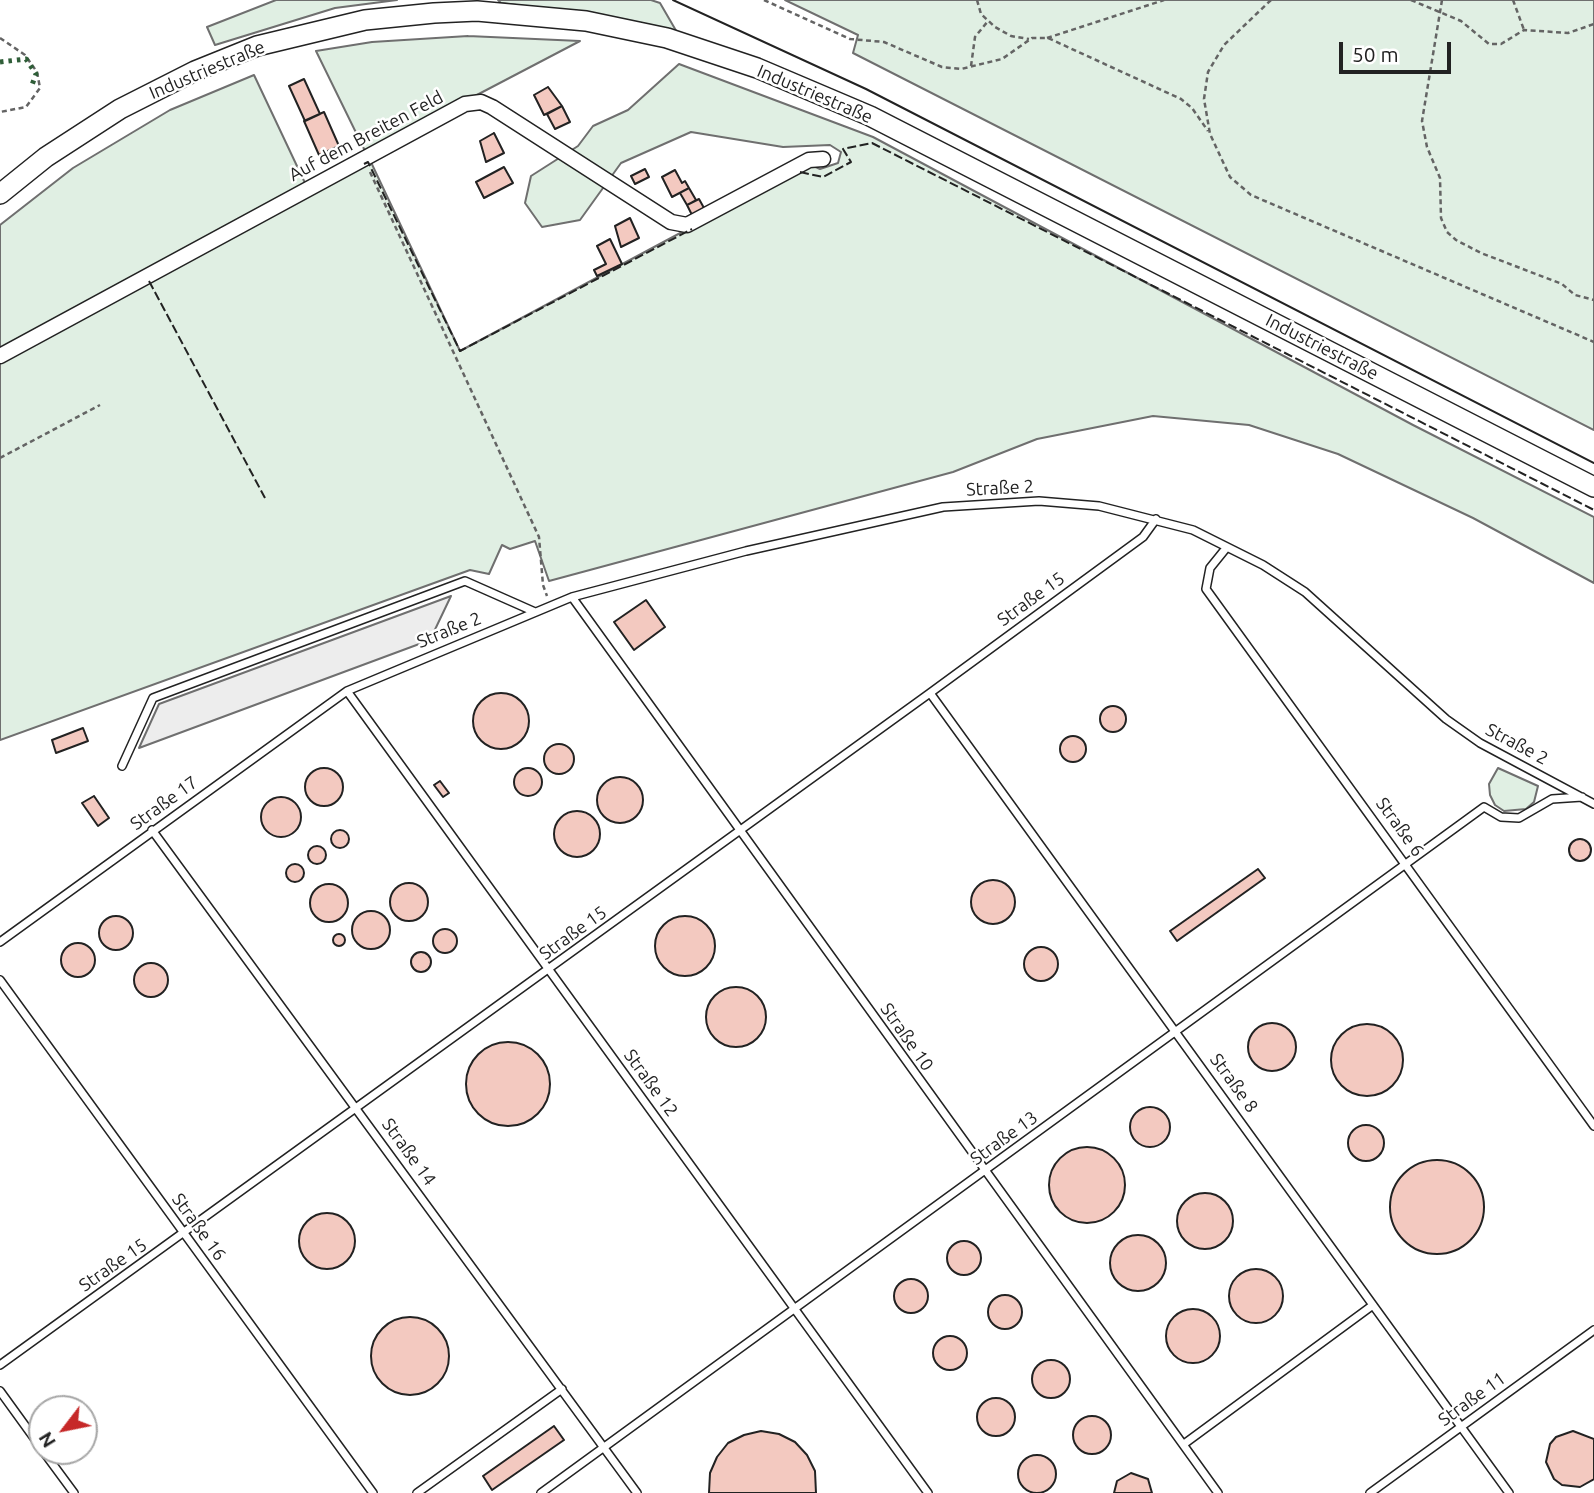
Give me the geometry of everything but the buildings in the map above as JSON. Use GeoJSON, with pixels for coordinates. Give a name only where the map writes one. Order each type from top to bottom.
{"type":"FeatureCollection","features":[{"type":"Feature","properties":{"kind":"main road","name":"Industriestraße"},"geometry":{"type":"LineString","coordinates":[[0,194],[46,158],[120,109],[195,71],[257,46],[365,20],[434,13],[477,11],[586,20],[667,38],[757,68],[870,116],[1594,487]]}},
{"type":"Feature","properties":{"kind":"street","name":"Auf dem Breiten Feld"},"geometry":{"type":"LineString","coordinates":[[0,356],[465,104],[481,102],[492,107],[671,222],[687,225],[809,160],[822,159]]}},
{"type":"Feature","properties":{"kind":"lane","name":"Straße 2"},"geometry":{"type":"LineString","coordinates":[[347,691],[572,597],[746,551],[943,507],[1039,501],[1099,506],[1193,530],[1263,565],[1305,592],[1446,719],[1480,743],[1594,804]]}},
{"type":"Feature","properties":{"kind":"lane","name":"Straße 15"},"geometry":{"type":"LineString","coordinates":[[0,1364],[930,693],[1143,537],[1156,519]]}},
{"type":"Feature","properties":{"kind":"lane","name":"Straße 6"},"geometry":{"type":"LineString","coordinates":[[1227,547],[1210,568],[1206,589],[1408,864],[1594,1126]]}},
{"type":"Feature","properties":{"kind":"lane"},"geometry":{"type":"LineString","coordinates":[[122,766],[153,698],[464,581],[535,612]]}},
{"type":"Feature","properties":{"kind":"lane","name":"Straße 10"},"geometry":{"type":"LineString","coordinates":[[572,597],[1218,1493]]}},
{"type":"Feature","properties":{"kind":"lane","name":"Straße 17"},"geometry":{"type":"LineString","coordinates":[[0,942],[347,691]]}},
{"type":"Feature","properties":{"kind":"lane","name":"Straße 12"},"geometry":{"type":"LineString","coordinates":[[347,691],[928,1493]]}},
{"type":"Feature","properties":{"kind":"lane","name":"Straße 8"},"geometry":{"type":"LineString","coordinates":[[930,693],[1178,1032],[1509,1493]]}},
{"type":"Feature","properties":{"kind":"lane","name":"Straße 13"},"geometry":{"type":"LineString","coordinates":[[541,1493],[1178,1032],[1483,807],[1501,817],[1519,818],[1552,799],[1583,797]]}},
{"type":"Feature","properties":{"kind":"lane","name":"Straße 14"},"geometry":{"type":"LineString","coordinates":[[152,830],[637,1493]]}},
{"type":"Feature","properties":{"kind":"lane","name":"Straße 16"},"geometry":{"type":"LineString","coordinates":[[0,980],[373,1493]]}},
{"type":"Feature","properties":{"kind":"lane"},"geometry":{"type":"LineString","coordinates":[[1184,1444],[1373,1305]]}},
{"type":"Feature","properties":{"kind":"lane","name":"Straße 11"},"geometry":{"type":"LineString","coordinates":[[1370,1493],[1594,1330]]}},
{"type":"Feature","properties":{"kind":"lane"},"geometry":{"type":"LineString","coordinates":[[417,1493],[562,1389]]}},
{"type":"Feature","properties":{"kind":"lane"},"geometry":{"type":"LineString","coordinates":[[0,1391],[28,1429]]}},
{"type":"Feature","properties":{"kind":"lane"},"geometry":{"type":"LineString","coordinates":[[54,1465],[74,1493]]}},
{"type":"Feature","properties":{"kind":"path"},"geometry":{"type":"LineString","coordinates":[[764,0],[850,39],[884,42],[942,67],[971,66],[1002,59],[1032,38]]}},
{"type":"Feature","properties":{"kind":"path"},"geometry":{"type":"LineString","coordinates":[[976,0],[981,14],[1011,36],[1032,38],[1047,38],[1164,0]]}},
{"type":"Feature","properties":{"kind":"path"},"geometry":{"type":"LineString","coordinates":[[1210,134],[1204,99],[1208,72],[1224,44],[1271,0]]}},
{"type":"Feature","properties":{"kind":"path"},"geometry":{"type":"LineString","coordinates":[[1411,0],[1461,21],[1489,44],[1501,44],[1524,30],[1568,33],[1594,24]]}},
{"type":"Feature","properties":{"kind":"path"},"geometry":{"type":"LineString","coordinates":[[1442,0],[1438,11],[1422,121],[1427,147],[1440,178],[1441,218],[1447,232],[1481,253],[1562,284],[1575,295],[1594,300]]}},
{"type":"Feature","properties":{"kind":"path"},"geometry":{"type":"LineString","coordinates":[[1513,0],[1524,30]]}},
{"type":"Feature","properties":{"kind":"path"},"geometry":{"type":"LineString","coordinates":[[971,66],[975,37],[988,20]]}},
{"type":"Feature","properties":{"kind":"path"},"geometry":{"type":"LineString","coordinates":[[0,38],[25,55],[37,72],[40,88],[26,107],[0,112]]}},
{"type":"Feature","properties":{"kind":"path"},"geometry":{"type":"LineString","coordinates":[[1047,38],[1181,99],[1192,108],[1210,134],[1230,177],[1251,195],[1594,342]]}},
{"type":"Feature","properties":{"kind":"path"},"geometry":{"type":"LineString","coordinates":[[366,163],[539,537],[543,585],[552,605]]}},
{"type":"Feature","properties":{"kind":"path"},"geometry":{"type":"LineString","coordinates":[[0,458],[100,405]]}},
{"type":"Feature","properties":{"kind":"green space"},"geometry":{"type":"Polygon","coordinates":[[[276,0],[397,0],[335,8],[215,45],[207,27],[276,0]]]}},
{"type":"Feature","properties":{"kind":"green space"},"geometry":{"type":"Polygon","coordinates":[[[498,0],[651,0],[660,3],[678,34],[594,15],[501,3],[498,0]]]}},
{"type":"Feature","properties":{"kind":"green space"},"geometry":{"type":"Polygon","coordinates":[[[785,0],[1594,0],[1594,430],[853,53],[858,35],[785,0]]]}},
{"type":"Feature","properties":{"kind":"green space"},"geometry":{"type":"Polygon","coordinates":[[[468,36],[580,41],[366,153],[316,51],[372,42],[468,36]]]}},
{"type":"Feature","properties":{"kind":"green space"},"geometry":{"type":"Polygon","coordinates":[[[679,64],[873,137],[1413,425],[1594,517],[1594,583],[1473,518],[1338,454],[1249,425],[1153,416],[1037,439],[953,472],[549,581],[535,541],[510,549],[502,545],[489,574],[470,570],[0,740],[0,225],[73,168],[170,110],[254,75],[305,183],[369,158],[460,351],[809,164],[820,169],[838,163],[841,152],[830,145],[783,147],[691,132],[621,163],[580,220],[542,227],[525,203],[531,176],[578,146],[593,126],[628,110],[679,64]]]}},
{"type":"Feature","properties":{"kind":"green space"},"geometry":{"type":"Polygon","coordinates":[[[1498,768],[1538,786],[1534,802],[1526,809],[1504,811],[1495,805],[1489,784],[1498,768]]]}},
{"type":"Feature","properties":{"kind":"shaded area"},"geometry":{"type":"Polygon","coordinates":[[[451,596],[430,640],[139,748],[159,704],[451,596]]]}},
{"type":"Feature","properties":{"kind":"tram line"},"geometry":{"type":"LineString","coordinates":[[673,0],[866,89],[1594,463]]}},
{"type":"Feature","properties":{"kind":"hedge"},"geometry":{"type":"LineString","coordinates":[[0,62],[26,59],[36,74],[32,85]]}},
{"type":"Feature","properties":{"kind":"fence"},"geometry":{"type":"LineString","coordinates":[[800,172],[823,177],[851,162],[843,149],[872,143],[1594,510]]}},
{"type":"Feature","properties":{"kind":"fence"},"geometry":{"type":"LineString","coordinates":[[364,164],[368,162],[460,351],[692,229]]}},
{"type":"Feature","properties":{"kind":"fence"},"geometry":{"type":"LineString","coordinates":[[149,281],[265,498]]}}]}
